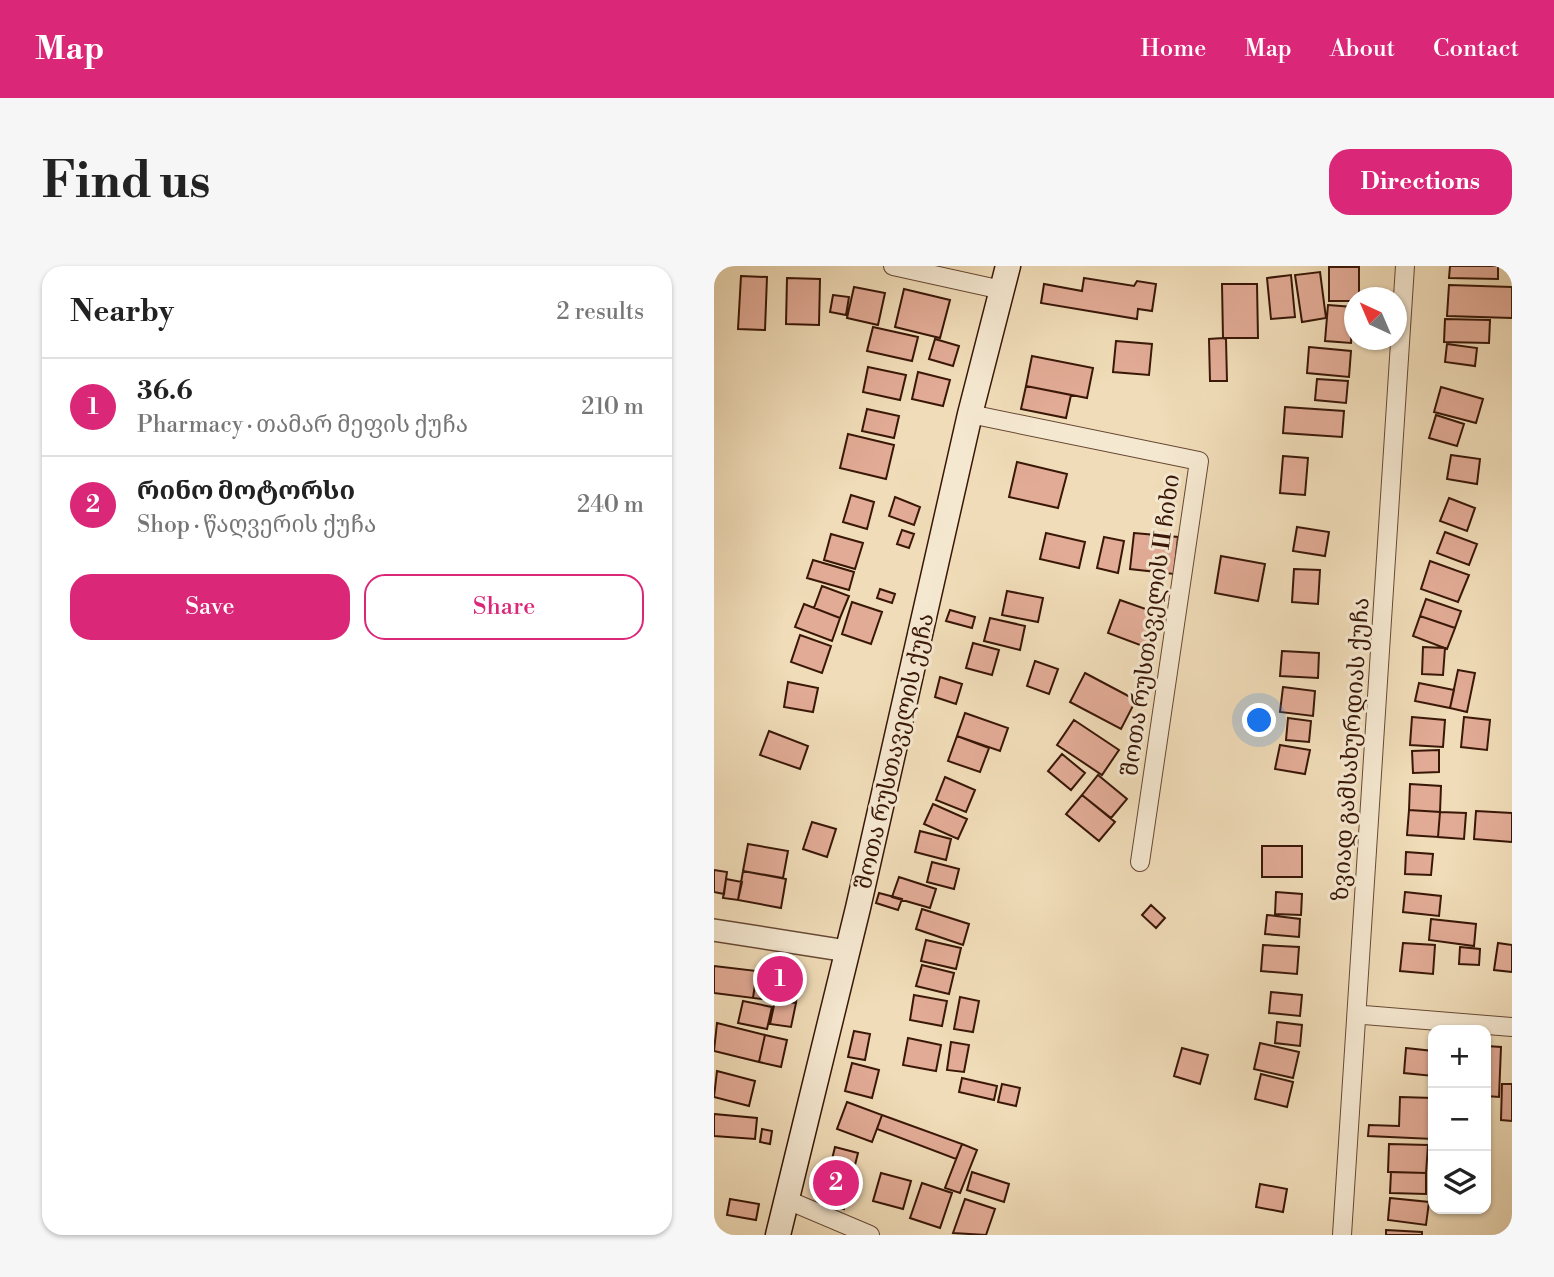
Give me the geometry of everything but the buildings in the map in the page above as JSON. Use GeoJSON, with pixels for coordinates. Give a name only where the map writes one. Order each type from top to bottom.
{"type":"FeatureCollection","features":[{"type":"Feature","properties":{"kind":"main road","name":"შოთა რუსთაველის ქუჩა"},"geometry":{"type":"LineString","coordinates":[[778,1235],[847,951],[970,414],[1008,266]]}},
{"type":"Feature","properties":{"kind":"street"},"geometry":{"type":"LineString","coordinates":[[893,266],[1002,290]]}},
{"type":"Feature","properties":{"kind":"street","name":"ზვიად გამსახურდიას ქუჩა"},"geometry":{"type":"LineString","coordinates":[[1342,1235],[1405,266]]}},
{"type":"Feature","properties":{"kind":"street","name":"შოთა რუსთაველის II ჩიხი"},"geometry":{"type":"LineString","coordinates":[[970,414],[1199,461],[1140,862]]}},
{"type":"Feature","properties":{"kind":"street"},"geometry":{"type":"LineString","coordinates":[[714,930],[847,951]]}},
{"type":"Feature","properties":{"kind":"street"},"geometry":{"type":"LineString","coordinates":[[1358,1013],[1364,1016],[1512,1027]]}},
{"type":"Feature","properties":{"kind":"street"},"geometry":{"type":"LineString","coordinates":[[785,1199],[870,1235]]}},
{"type":"Feature","properties":{"kind":"place","name":"36.6"},"geometry":{"type":"Point","coordinates":[780,979]}},
{"type":"Feature","properties":{"kind":"place","name":"რინო მოტორსი"},"geometry":{"type":"Point","coordinates":[836,1183]}}]}
